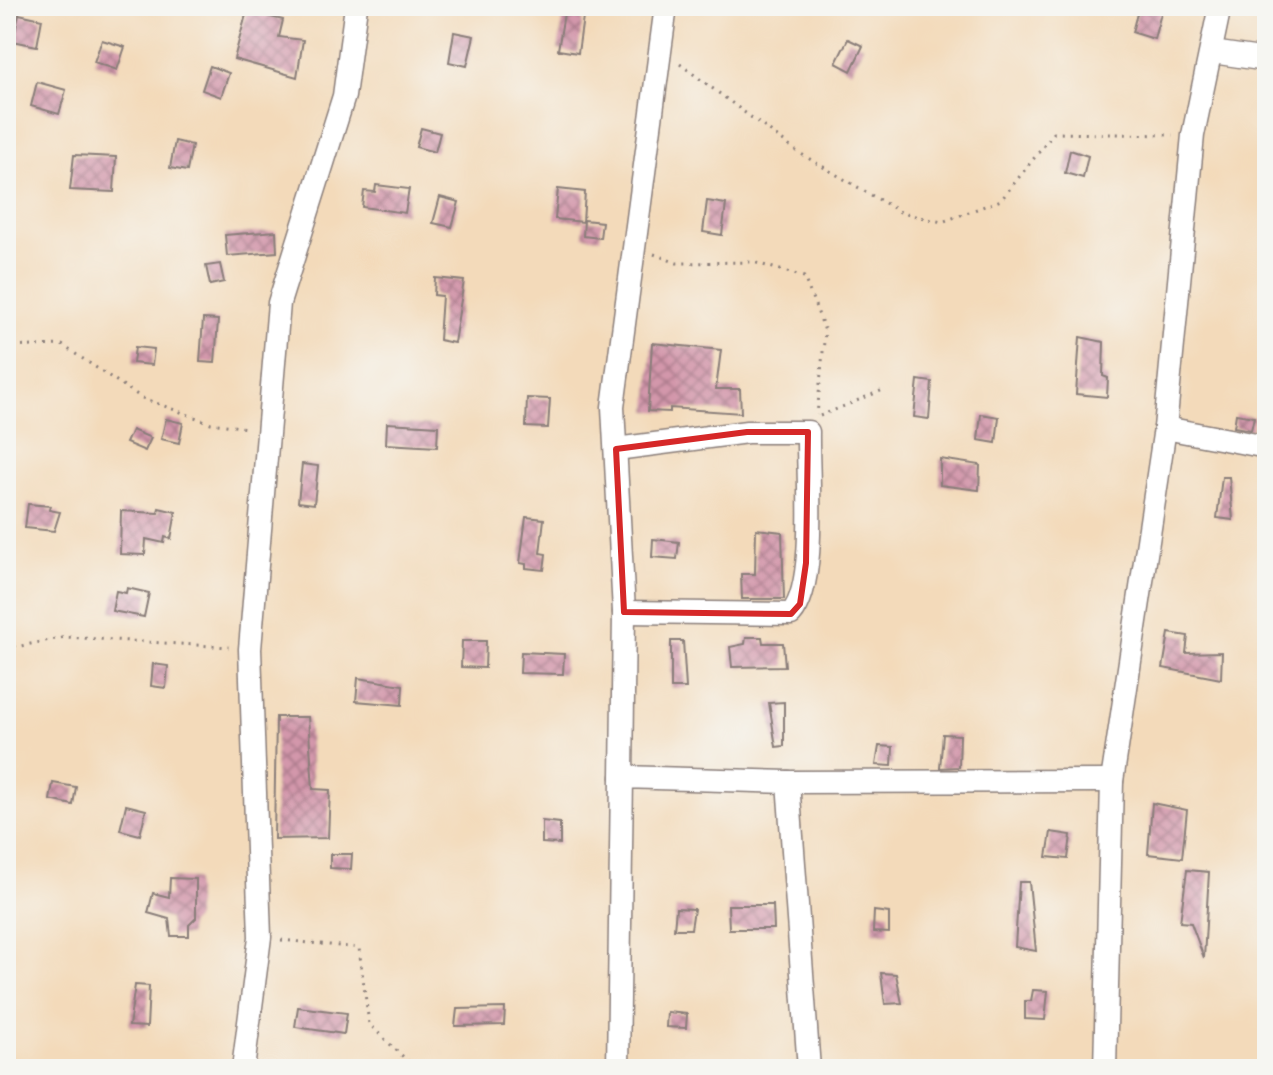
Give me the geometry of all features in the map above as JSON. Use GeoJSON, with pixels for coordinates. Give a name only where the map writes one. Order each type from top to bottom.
{"type":"FeatureCollection","features":[{"type":"Feature","properties":{"kind":"street"},"geometry":{"type":"LineString","coordinates":[[243,1069],[260,937],[250,649],[279,303],[344,96],[356,6]]}},
{"type":"Feature","properties":{"kind":"street"},"geometry":{"type":"LineString","coordinates":[[618,1069],[624,612],[613,407],[666,6]]}},
{"type":"Feature","properties":{"kind":"street"},"geometry":{"type":"LineString","coordinates":[[1105,1069],[1112,781],[1165,428],[1193,135],[1220,6]]}},
{"type":"Feature","properties":{"kind":"street"},"geometry":{"type":"LineString","coordinates":[[1212,52],[1267,60]]}},
{"type":"Feature","properties":{"kind":"street"},"geometry":{"type":"LineString","coordinates":[[616,449],[812,425],[806,563],[800,604],[791,614],[624,612]]}},
{"type":"Feature","properties":{"kind":"street"},"geometry":{"type":"LineString","coordinates":[[1165,428],[1267,447]]}},
{"type":"Feature","properties":{"kind":"street"},"geometry":{"type":"LineString","coordinates":[[622,777],[788,782],[1112,781]]}},
{"type":"Feature","properties":{"kind":"street"},"geometry":{"type":"LineString","coordinates":[[788,782],[809,1069]]}},
{"type":"Feature","properties":{"kind":"path"},"geometry":{"type":"LineString","coordinates":[[661,50],[796,151],[902,213],[942,222],[1001,200],[1054,133],[1193,135]]}},
{"type":"Feature","properties":{"kind":"path"},"geometry":{"type":"LineString","coordinates":[[632,246],[677,263],[753,262],[804,277],[825,331],[812,425]]}},
{"type":"Feature","properties":{"kind":"path"},"geometry":{"type":"LineString","coordinates":[[6,347],[62,345],[142,398],[211,423],[267,431]]}},
{"type":"Feature","properties":{"kind":"path"},"geometry":{"type":"LineString","coordinates":[[812,425],[883,390]]}},
{"type":"Feature","properties":{"kind":"path"},"geometry":{"type":"LineString","coordinates":[[6,649],[65,637],[250,649]]}},
{"type":"Feature","properties":{"kind":"path"},"geometry":{"type":"LineString","coordinates":[[260,937],[359,948],[369,1024],[416,1069]]}},
{"type":"Feature","properties":{"kind":"highlighted area"},"geometry":{"type":"Polygon","coordinates":[[[747,432],[808,432],[806,563],[800,604],[791,614],[624,612],[616,449],[747,432]]]}},
{"type":"Feature","properties":{"kind":"building"},"geometry":{"type":"Polygon","coordinates":[[[1139,6],[1163,6],[1154,39],[1132,32],[1139,6]]]}},
{"type":"Feature","properties":{"kind":"building"},"geometry":{"type":"Polygon","coordinates":[[[565,7],[584,10],[578,53],[558,50],[565,7]]]}},
{"type":"Feature","properties":{"kind":"building"},"geometry":{"type":"Polygon","coordinates":[[[247,11],[283,20],[279,37],[303,40],[297,77],[234,59],[247,11]]]}},
{"type":"Feature","properties":{"kind":"building"},"geometry":{"type":"Polygon","coordinates":[[[19,14],[42,19],[37,46],[13,41],[19,14]]]}},
{"type":"Feature","properties":{"kind":"building"},"geometry":{"type":"Polygon","coordinates":[[[454,32],[474,36],[467,66],[449,62],[454,32]]]}},
{"type":"Feature","properties":{"kind":"building"},"geometry":{"type":"Polygon","coordinates":[[[848,39],[863,46],[851,71],[836,63],[848,39]]]}},
{"type":"Feature","properties":{"kind":"building"},"geometry":{"type":"Polygon","coordinates":[[[102,40],[125,47],[117,70],[94,62],[102,40]]]}},
{"type":"Feature","properties":{"kind":"building"},"geometry":{"type":"Polygon","coordinates":[[[210,66],[229,73],[221,97],[202,90],[210,66]]]}},
{"type":"Feature","properties":{"kind":"building"},"geometry":{"type":"Polygon","coordinates":[[[37,82],[66,90],[59,114],[31,106],[37,82]]]}},
{"type":"Feature","properties":{"kind":"building"},"geometry":{"type":"Polygon","coordinates":[[[421,128],[440,133],[435,152],[416,147],[421,128]]]}},
{"type":"Feature","properties":{"kind":"building"},"geometry":{"type":"Polygon","coordinates":[[[175,141],[192,145],[187,171],[170,168],[175,141]]]}},
{"type":"Feature","properties":{"kind":"building"},"geometry":{"type":"Polygon","coordinates":[[[1070,150],[1088,156],[1083,178],[1065,173],[1070,150]]]}},
{"type":"Feature","properties":{"kind":"building"},"geometry":{"type":"Polygon","coordinates":[[[74,155],[116,157],[114,192],[70,190],[74,155]]]}},
{"type":"Feature","properties":{"kind":"building"},"geometry":{"type":"Polygon","coordinates":[[[376,185],[409,189],[405,213],[362,207],[364,191],[375,192],[376,185]]]}},
{"type":"Feature","properties":{"kind":"building"},"geometry":{"type":"Polygon","coordinates":[[[558,189],[585,192],[583,222],[555,219],[558,189]]]}},
{"type":"Feature","properties":{"kind":"building"},"geometry":{"type":"Polygon","coordinates":[[[440,197],[459,202],[452,227],[433,223],[440,197]]]}},
{"type":"Feature","properties":{"kind":"building"},"geometry":{"type":"Polygon","coordinates":[[[707,201],[726,204],[722,235],[703,232],[707,201]]]}},
{"type":"Feature","properties":{"kind":"building"},"geometry":{"type":"Polygon","coordinates":[[[584,220],[602,222],[600,238],[583,236],[584,220]]]}},
{"type":"Feature","properties":{"kind":"building"},"geometry":{"type":"Polygon","coordinates":[[[276,231],[277,252],[227,256],[225,235],[276,231]]]}},
{"type":"Feature","properties":{"kind":"building"},"geometry":{"type":"Polygon","coordinates":[[[220,264],[224,282],[210,285],[206,266],[220,264]]]}},
{"type":"Feature","properties":{"kind":"building"},"geometry":{"type":"Polygon","coordinates":[[[435,278],[464,281],[454,343],[439,340],[442,296],[434,295],[435,278]]]}},
{"type":"Feature","properties":{"kind":"building"},"geometry":{"type":"Polygon","coordinates":[[[203,319],[218,320],[215,363],[200,362],[203,319]]]}},
{"type":"Feature","properties":{"kind":"building"},"geometry":{"type":"Polygon","coordinates":[[[1080,337],[1104,342],[1103,376],[1108,378],[1107,397],[1076,394],[1080,337]]]}},
{"type":"Feature","properties":{"kind":"building"},"geometry":{"type":"Polygon","coordinates":[[[652,343],[721,350],[716,389],[740,389],[741,413],[670,408],[670,412],[648,411],[652,343]]]}},
{"type":"Feature","properties":{"kind":"building"},"geometry":{"type":"Polygon","coordinates":[[[135,347],[154,349],[152,365],[133,363],[135,347]]]}},
{"type":"Feature","properties":{"kind":"building"},"geometry":{"type":"Polygon","coordinates":[[[918,380],[932,382],[929,419],[914,417],[918,380]]]}},
{"type":"Feature","properties":{"kind":"building"},"geometry":{"type":"Polygon","coordinates":[[[527,398],[550,399],[548,428],[526,427],[527,398]]]}},
{"type":"Feature","properties":{"kind":"building"},"geometry":{"type":"Polygon","coordinates":[[[981,414],[999,417],[996,443],[978,440],[981,414]]]}},
{"type":"Feature","properties":{"kind":"building"},"geometry":{"type":"Polygon","coordinates":[[[1236,414],[1254,417],[1251,430],[1234,427],[1236,414]]]}},
{"type":"Feature","properties":{"kind":"building"},"geometry":{"type":"Polygon","coordinates":[[[166,419],[183,423],[179,443],[161,439],[166,419]]]}},
{"type":"Feature","properties":{"kind":"building"},"geometry":{"type":"Polygon","coordinates":[[[387,423],[438,426],[437,447],[386,444],[387,423]]]}},
{"type":"Feature","properties":{"kind":"building"},"geometry":{"type":"Polygon","coordinates":[[[132,430],[151,438],[145,451],[126,443],[132,430]]]}},
{"type":"Feature","properties":{"kind":"building"},"geometry":{"type":"Polygon","coordinates":[[[940,459],[980,465],[979,490],[940,485],[940,459]]]}},
{"type":"Feature","properties":{"kind":"building"},"geometry":{"type":"Polygon","coordinates":[[[302,464],[318,466],[314,504],[298,502],[302,464]]]}},
{"type":"Feature","properties":{"kind":"building"},"geometry":{"type":"Polygon","coordinates":[[[1222,477],[1229,477],[1233,520],[1217,518],[1222,477]]]}},
{"type":"Feature","properties":{"kind":"building"},"geometry":{"type":"Polygon","coordinates":[[[28,504],[50,506],[49,510],[60,512],[54,531],[25,528],[28,504]]]}},
{"type":"Feature","properties":{"kind":"building"},"geometry":{"type":"Polygon","coordinates":[[[159,508],[176,512],[171,539],[165,537],[164,543],[146,539],[145,555],[120,554],[121,511],[158,513],[159,508]]]}},
{"type":"Feature","properties":{"kind":"building"},"geometry":{"type":"Polygon","coordinates":[[[526,517],[544,519],[540,553],[546,554],[544,570],[526,568],[526,564],[520,563],[526,517]]]}},
{"type":"Feature","properties":{"kind":"building"},"geometry":{"type":"Polygon","coordinates":[[[756,529],[782,532],[784,599],[742,599],[741,574],[755,574],[756,529]]]}},
{"type":"Feature","properties":{"kind":"building"},"geometry":{"type":"Polygon","coordinates":[[[653,539],[679,542],[677,559],[652,557],[653,539]]]}},
{"type":"Feature","properties":{"kind":"building"},"geometry":{"type":"Polygon","coordinates":[[[127,588],[149,593],[144,617],[112,611],[116,591],[126,593],[127,588]]]}},
{"type":"Feature","properties":{"kind":"building"},"geometry":{"type":"Polygon","coordinates":[[[1169,633],[1188,636],[1186,653],[1222,652],[1221,679],[1163,668],[1169,633]]]}},
{"type":"Feature","properties":{"kind":"building"},"geometry":{"type":"Polygon","coordinates":[[[746,637],[762,637],[763,643],[783,643],[785,666],[732,667],[730,647],[745,644],[746,637]]]}},
{"type":"Feature","properties":{"kind":"building"},"geometry":{"type":"Polygon","coordinates":[[[462,641],[486,641],[485,668],[461,667],[462,641]]]}},
{"type":"Feature","properties":{"kind":"building"},"geometry":{"type":"Polygon","coordinates":[[[671,641],[683,641],[686,688],[671,688],[671,641]]]}},
{"type":"Feature","properties":{"kind":"building"},"geometry":{"type":"Polygon","coordinates":[[[521,652],[564,654],[563,674],[520,673],[521,652]]]}},
{"type":"Feature","properties":{"kind":"building"},"geometry":{"type":"Polygon","coordinates":[[[153,664],[168,666],[166,688],[151,686],[153,664]]]}},
{"type":"Feature","properties":{"kind":"building"},"geometry":{"type":"Polygon","coordinates":[[[358,678],[403,685],[402,705],[356,701],[358,678]]]}},
{"type":"Feature","properties":{"kind":"building"},"geometry":{"type":"Polygon","coordinates":[[[784,702],[784,746],[776,747],[769,703],[784,702]]]}},
{"type":"Feature","properties":{"kind":"building"},"geometry":{"type":"Polygon","coordinates":[[[276,717],[308,717],[313,789],[330,790],[328,838],[274,839],[276,717]]]}},
{"type":"Feature","properties":{"kind":"building"},"geometry":{"type":"Polygon","coordinates":[[[943,734],[960,735],[959,767],[940,768],[943,734]]]}},
{"type":"Feature","properties":{"kind":"building"},"geometry":{"type":"Polygon","coordinates":[[[879,746],[893,747],[892,766],[876,765],[879,746]]]}},
{"type":"Feature","properties":{"kind":"building"},"geometry":{"type":"Polygon","coordinates":[[[53,783],[76,787],[73,805],[50,800],[53,783]]]}},
{"type":"Feature","properties":{"kind":"building"},"geometry":{"type":"Polygon","coordinates":[[[1152,803],[1187,810],[1182,858],[1148,854],[1152,803]]]}},
{"type":"Feature","properties":{"kind":"building"},"geometry":{"type":"Polygon","coordinates":[[[126,805],[146,810],[140,835],[120,830],[126,805]]]}},
{"type":"Feature","properties":{"kind":"building"},"geometry":{"type":"Polygon","coordinates":[[[542,821],[560,823],[560,844],[542,843],[542,821]]]}},
{"type":"Feature","properties":{"kind":"building"},"geometry":{"type":"Polygon","coordinates":[[[1051,832],[1071,835],[1068,859],[1047,857],[1051,832]]]}},
{"type":"Feature","properties":{"kind":"building"},"geometry":{"type":"Polygon","coordinates":[[[330,854],[352,854],[351,869],[330,868],[330,854]]]}},
{"type":"Feature","properties":{"kind":"building"},"geometry":{"type":"Polygon","coordinates":[[[1187,870],[1209,872],[1204,958],[1191,923],[1180,922],[1187,870]]]}},
{"type":"Feature","properties":{"kind":"building"},"geometry":{"type":"Polygon","coordinates":[[[170,878],[196,879],[196,918],[189,925],[189,936],[171,936],[169,919],[148,913],[153,893],[169,897],[170,878]]]}},
{"type":"Feature","properties":{"kind":"building"},"geometry":{"type":"Polygon","coordinates":[[[1019,882],[1029,882],[1036,951],[1015,947],[1019,882]]]}},
{"type":"Feature","properties":{"kind":"building"},"geometry":{"type":"Polygon","coordinates":[[[728,905],[773,905],[774,929],[729,929],[728,905]]]}},
{"type":"Feature","properties":{"kind":"building"},"geometry":{"type":"Polygon","coordinates":[[[676,908],[694,909],[691,929],[674,929],[676,908]]]}},
{"type":"Feature","properties":{"kind":"building"},"geometry":{"type":"Polygon","coordinates":[[[874,911],[889,913],[889,933],[873,932],[874,911]]]}},
{"type":"Feature","properties":{"kind":"building"},"geometry":{"type":"Polygon","coordinates":[[[881,973],[896,974],[902,1003],[885,1004],[881,973]]]}},
{"type":"Feature","properties":{"kind":"building"},"geometry":{"type":"Polygon","coordinates":[[[135,985],[149,986],[147,1027],[129,1026],[135,985]]]}},
{"type":"Feature","properties":{"kind":"building"},"geometry":{"type":"Polygon","coordinates":[[[1033,990],[1048,991],[1045,1020],[1025,1019],[1025,1001],[1031,1001],[1033,990]]]}},
{"type":"Feature","properties":{"kind":"building"},"geometry":{"type":"Polygon","coordinates":[[[298,1007],[347,1013],[344,1034],[295,1027],[298,1007]]]}},
{"type":"Feature","properties":{"kind":"building"},"geometry":{"type":"Polygon","coordinates":[[[505,1008],[504,1025],[455,1026],[457,1009],[505,1008]]]}},
{"type":"Feature","properties":{"kind":"building"},"geometry":{"type":"Polygon","coordinates":[[[667,1012],[687,1014],[686,1028],[666,1027],[667,1012]]]}}]}
